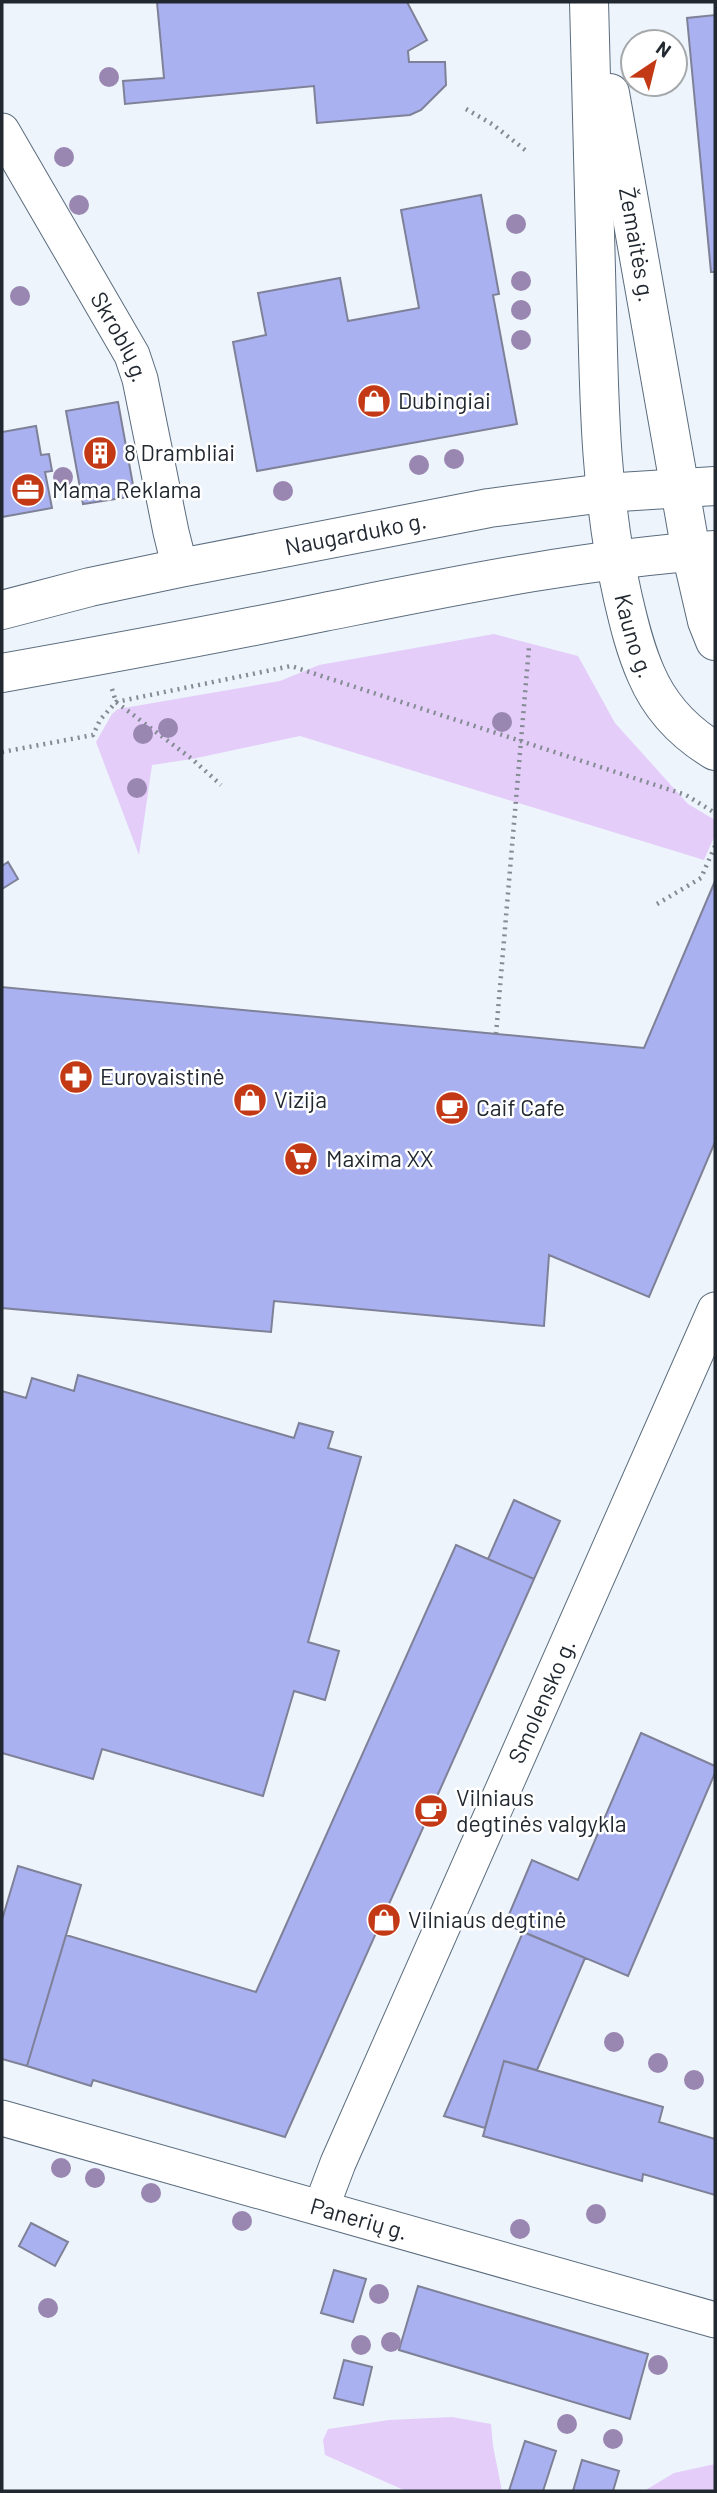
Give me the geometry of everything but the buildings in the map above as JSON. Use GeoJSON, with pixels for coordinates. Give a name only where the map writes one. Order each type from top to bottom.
{"type":"FeatureCollection","features":[{"type":"Feature","properties":{"kind":"main road","name":"Žemaitės g."},"geometry":{"type":"LineString","coordinates":[[592,2],[698,487]]}},
{"type":"Feature","properties":{"kind":"main road","name":"Žemaitės g."},"geometry":{"type":"LineString","coordinates":[[592,2],[599,419],[604,493]]}},
{"type":"Feature","properties":{"kind":"main road","name":"Naugarduko g."},"geometry":{"type":"LineString","coordinates":[[2,610],[90,587],[180,568],[489,508],[604,493],[698,487]]}},
{"type":"Feature","properties":{"kind":"main road"},"geometry":{"type":"LineString","coordinates":[[698,487],[708,621],[715,641]]}},
{"type":"Feature","properties":{"kind":"main road","name":"Kauno g."},"geometry":{"type":"LineString","coordinates":[[604,493],[614,560],[633,639],[646,676],[663,706],[698,740],[715,751]]}},
{"type":"Feature","properties":{"kind":"main road"},"geometry":{"type":"LineString","coordinates":[[2,673],[501,576],[703,551]]}},
{"type":"Feature","properties":{"kind":"street","name":"Skroblų g."},"geometry":{"type":"LineString","coordinates":[[2,131],[132,355],[140,379],[170,532],[180,568]]}},
{"type":"Feature","properties":{"kind":"street","name":"Smolensko g."},"geometry":{"type":"LineString","coordinates":[[321,2208],[338,2162],[715,1310]]}},
{"type":"Feature","properties":{"kind":"street","name":"Panerių g."},"geometry":{"type":"LineString","coordinates":[[2,2119],[715,2320]]}},
{"type":"Feature","properties":{"kind":"path"},"geometry":{"type":"LineString","coordinates":[[466,109],[492,124],[529,153]]}},
{"type":"Feature","properties":{"kind":"path"},"geometry":{"type":"LineString","coordinates":[[496,1034],[529,647]]}},
{"type":"Feature","properties":{"kind":"path"},"geometry":{"type":"LineString","coordinates":[[2,752],[93,735],[100,720],[116,702],[291,666],[686,795],[715,813]]}},
{"type":"Feature","properties":{"kind":"path"},"geometry":{"type":"LineString","coordinates":[[116,702],[192,759],[221,785]]}},
{"type":"Feature","properties":{"kind":"path"},"geometry":{"type":"LineString","coordinates":[[657,904],[701,878],[715,846]]}},
{"type":"Feature","properties":{"kind":"shaded area"},"geometry":{"type":"Polygon","coordinates":[[[494,634],[578,656],[615,723],[688,804],[715,820],[715,835],[704,860],[300,736],[152,765],[139,855],[96,742],[112,714],[118,709],[280,681],[319,665],[494,634]]]}},
{"type":"Feature","properties":{"kind":"shaded area"},"geometry":{"type":"Polygon","coordinates":[[[452,2417],[491,2424],[502,2491],[406,2491],[325,2455],[323,2440],[328,2429],[389,2420],[452,2417]]]}},
{"type":"Feature","properties":{"kind":"shaded area"},"geometry":{"type":"Polygon","coordinates":[[[715,2464],[715,2491],[644,2491],[674,2473],[715,2464]]]}},
{"type":"Feature","properties":{"kind":"place","name":"Dubingiai"},"geometry":{"type":"Point","coordinates":[374,401]}},
{"type":"Feature","properties":{"kind":"place","name":"8 Drambliai"},"geometry":{"type":"Point","coordinates":[100,453]}},
{"type":"Feature","properties":{"kind":"place","name":"Mama Reklama"},"geometry":{"type":"Point","coordinates":[28,490]}},
{"type":"Feature","properties":{"kind":"place","name":"Eurovaistinė"},"geometry":{"type":"Point","coordinates":[76,1077]}},
{"type":"Feature","properties":{"kind":"place","name":"Vizija"},"geometry":{"type":"Point","coordinates":[250,1100]}},
{"type":"Feature","properties":{"kind":"place","name":"Caif Cafe"},"geometry":{"type":"Point","coordinates":[452,1108]}},
{"type":"Feature","properties":{"kind":"place","name":"Maxima XX"},"geometry":{"type":"Point","coordinates":[301,1159]}},
{"type":"Feature","properties":{"kind":"place","name":"Vilniaus degtinės valgykla"},"geometry":{"type":"Point","coordinates":[431,1811]}},
{"type":"Feature","properties":{"kind":"place","name":"Vilniaus degtinė"},"geometry":{"type":"Point","coordinates":[384,1920]}}]}
